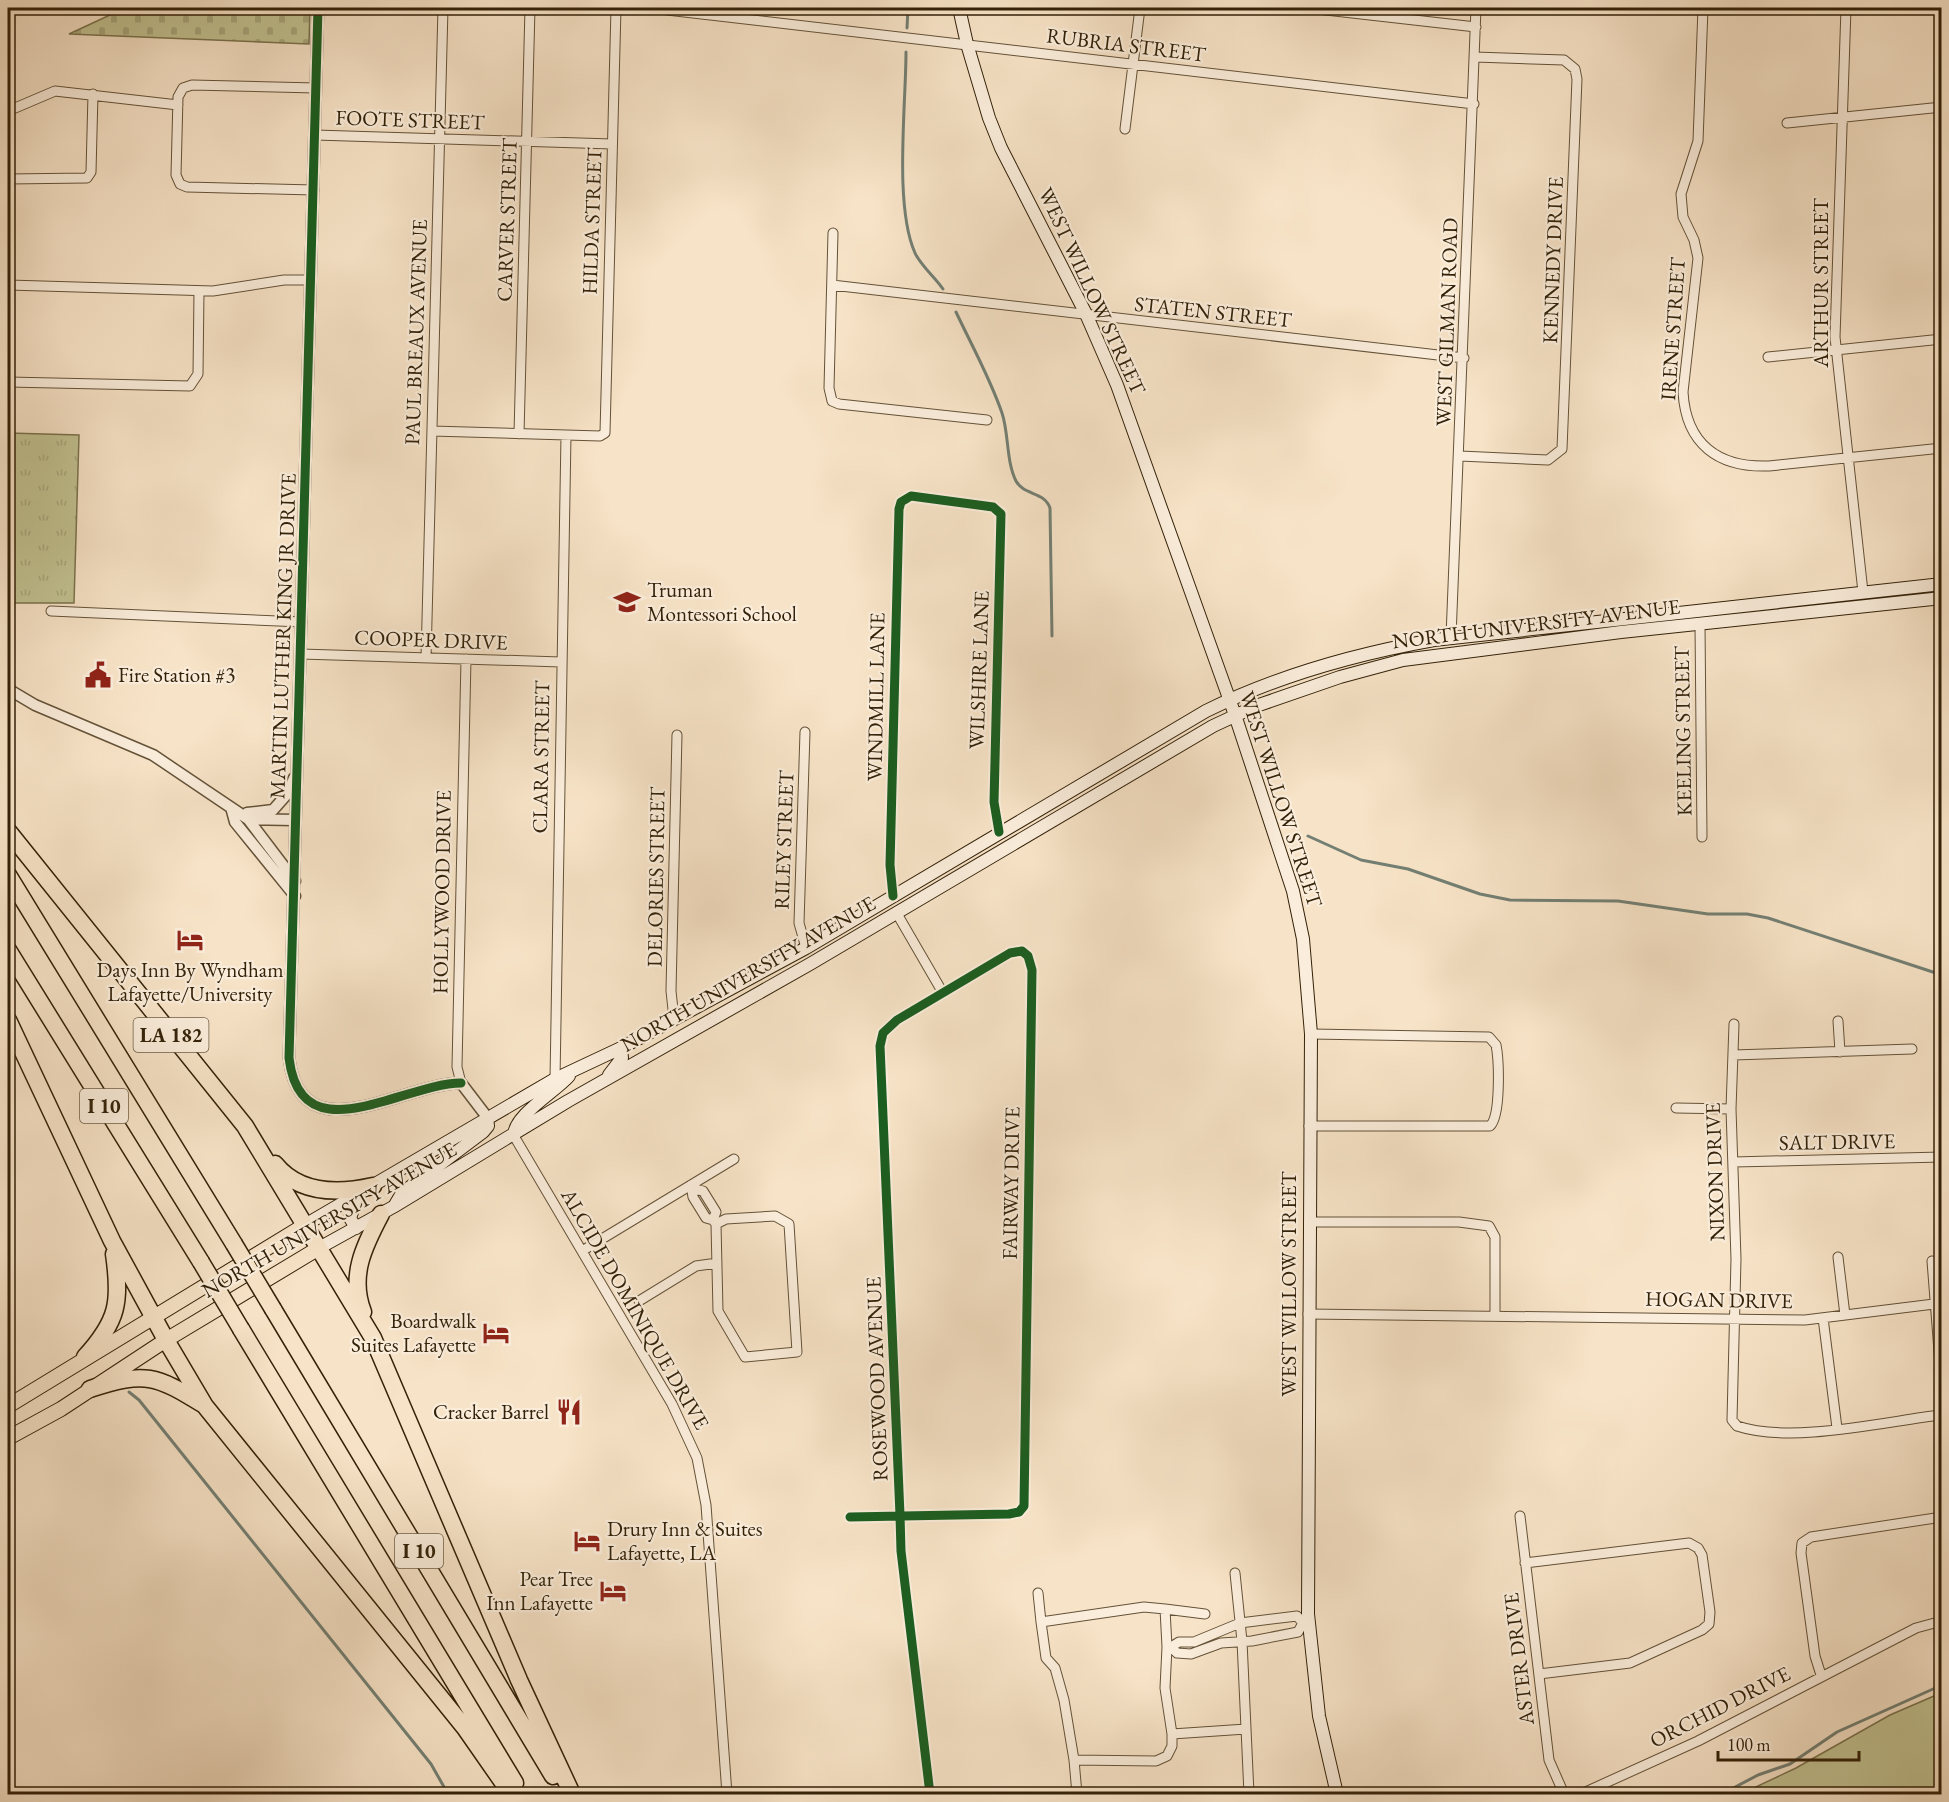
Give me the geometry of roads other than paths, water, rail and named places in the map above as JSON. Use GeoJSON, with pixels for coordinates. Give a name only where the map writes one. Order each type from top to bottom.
{"type":"FeatureCollection","features":[{"type":"Feature","properties":{"kind":"highway","name":"LA 182"},"geometry":{"type":"LineString","coordinates":[[8,831],[246,1126],[319,1248]]}},
{"type":"Feature","properties":{"kind":"highway","name":"I 10"},"geometry":{"type":"LineString","coordinates":[[8,875],[273,1308],[564,1794]]}},
{"type":"Feature","properties":{"kind":"highway","name":"I 10"},"geometry":{"type":"LineString","coordinates":[[8,950],[201,1262],[521,1794]]}},
{"type":"Feature","properties":{"kind":"highway"},"geometry":{"type":"LineString","coordinates":[[8,1020],[112,1241],[166,1341],[205,1406],[465,1728],[511,1794]]}},
{"type":"Feature","properties":{"kind":"highway"},"geometry":{"type":"LineString","coordinates":[[246,1126],[285,1176],[299,1183],[331,1192],[346,1192],[373,1186]]}},
{"type":"Feature","properties":{"kind":"highway"},"geometry":{"type":"LineString","coordinates":[[387,1211],[364,1245],[358,1270],[359,1302],[519,1680],[572,1794]]}},
{"type":"Feature","properties":{"kind":"highway"},"geometry":{"type":"LineString","coordinates":[[85,1358],[105,1336],[113,1321],[118,1301],[112,1241]]}},
{"type":"Feature","properties":{"kind":"highway"},"geometry":{"type":"LineString","coordinates":[[319,1248],[373,1338]]}},
{"type":"Feature","properties":{"kind":"highway"},"geometry":{"type":"LineString","coordinates":[[90,1389],[126,1378],[155,1379],[169,1384],[205,1406]]}},
{"type":"Feature","properties":{"kind":"main road","name":"WEST WILLOW STREET"},"geometry":{"type":"LineString","coordinates":[[959,8],[980,92],[1001,148],[1086,314],[1141,446],[1235,715],[1293,891],[1304,939],[1311,1034],[1306,1623],[1319,1716],[1337,1794]]}},
{"type":"Feature","properties":{"kind":"main road","name":"NORTH UNIVERSITY AVENUE"},"geometry":{"type":"LineString","coordinates":[[8,1406],[153,1316],[487,1116],[555,1079],[621,1048],[806,948],[999,832],[1229,699],[1341,660],[1383,649],[1451,637],[1941,584]]}},
{"type":"Feature","properties":{"kind":"main road","name":"NORTH UNIVERSITY AVENUE"},"geometry":{"type":"LineString","coordinates":[[8,1438],[319,1248],[387,1211],[514,1136],[568,1101],[678,1040],[1235,715],[1340,677],[1403,660],[1941,598]]}},
{"type":"Feature","properties":{"kind":"main road"},"geometry":{"type":"LineString","coordinates":[[999,832],[1003,849]]}},
{"type":"Feature","properties":{"kind":"main road"},"geometry":{"type":"LineString","coordinates":[[674,1019],[678,1040]]}},
{"type":"Feature","properties":{"kind":"main road"},"geometry":{"type":"LineString","coordinates":[[601,1084],[622,1058],[621,1048]]}},
{"type":"Feature","properties":{"kind":"main road"},"geometry":{"type":"LineString","coordinates":[[514,1136],[516,1124],[524,1115],[574,1070]]}},
{"type":"Feature","properties":{"kind":"main road"},"geometry":{"type":"LineString","coordinates":[[387,1211],[402,1193],[483,1132],[488,1126],[487,1116]]}},
{"type":"Feature","properties":{"kind":"main road"},"geometry":{"type":"LineString","coordinates":[[356,1228],[350,1218],[358,1195]]}},
{"type":"Feature","properties":{"kind":"street","name":"MARTIN LUTHER KING JR DRIVE"},"geometry":{"type":"LineString","coordinates":[[318,8],[295,820],[295,896],[289,1058],[291,1076],[301,1095],[315,1106],[327,1110],[344,1110],[435,1086],[461,1083]]}},
{"type":"Feature","properties":{"kind":"street","name":"PAUL BREAUX AVENUE"},"geometry":{"type":"LineString","coordinates":[[426,658],[443,8]]}},
{"type":"Feature","properties":{"kind":"street","name":"CARVER STREET"},"geometry":{"type":"LineString","coordinates":[[519,434],[530,8]]}},
{"type":"Feature","properties":{"kind":"street","name":"HILDA STREET"},"geometry":{"type":"LineString","coordinates":[[566,435],[603,435],[616,8]]}},
{"type":"Feature","properties":{"kind":"street"},"geometry":{"type":"LineString","coordinates":[[1125,129],[1140,8]]}},
{"type":"Feature","properties":{"kind":"street"},"geometry":{"type":"LineString","coordinates":[[1308,8],[1476,27]]}},
{"type":"Feature","properties":{"kind":"street","name":"WEST GILMAN ROAD"},"geometry":{"type":"LineString","coordinates":[[1451,637],[1464,358],[1476,8]]}},
{"type":"Feature","properties":{"kind":"street","name":"IRENE STREET"},"geometry":{"type":"LineString","coordinates":[[1704,8],[1698,141],[1681,194],[1683,217],[1694,240],[1698,258],[1683,392],[1686,414],[1691,428],[1703,445],[1720,458],[1733,464],[1769,466],[1941,448]]}},
{"type":"Feature","properties":{"kind":"street","name":"ARTHUR STREET"},"geometry":{"type":"LineString","coordinates":[[1846,8],[1836,350],[1863,592]]}},
{"type":"Feature","properties":{"kind":"street","name":"RUBRIA STREET"},"geometry":{"type":"LineString","coordinates":[[667,10],[1474,104]]}},
{"type":"Feature","properties":{"kind":"street","name":"KENNEDY DRIVE"},"geometry":{"type":"LineString","coordinates":[[1460,456],[1548,460],[1562,449],[1574,166],[1577,79],[1570,63],[1564,60],[1475,57]]}},
{"type":"Feature","properties":{"kind":"street"},"geometry":{"type":"LineString","coordinates":[[314,190],[188,187],[180,184],[176,175],[180,92],[192,85],[316,88]]}},
{"type":"Feature","properties":{"kind":"street"},"geometry":{"type":"LineString","coordinates":[[8,111],[55,91],[178,105]]}},
{"type":"Feature","properties":{"kind":"street"},"geometry":{"type":"LineString","coordinates":[[8,179],[87,178],[91,172],[93,94]]}},
{"type":"Feature","properties":{"kind":"street"},"geometry":{"type":"LineString","coordinates":[[1787,123],[1941,107]]}},
{"type":"Feature","properties":{"kind":"street","name":"FOOTE STREET"},"geometry":{"type":"LineString","coordinates":[[315,135],[612,144]]}},
{"type":"Feature","properties":{"kind":"street"},"geometry":{"type":"LineString","coordinates":[[833,232],[829,388],[832,401],[839,405],[987,420]]}},
{"type":"Feature","properties":{"kind":"street"},"geometry":{"type":"LineString","coordinates":[[8,285],[199,291],[235,289],[284,280],[311,280]]}},
{"type":"Feature","properties":{"kind":"street","name":"STATEN STREET"},"geometry":{"type":"LineString","coordinates":[[832,285],[1464,358]]}},
{"type":"Feature","properties":{"kind":"street"},"geometry":{"type":"LineString","coordinates":[[8,382],[190,386],[198,374],[199,291]]}},
{"type":"Feature","properties":{"kind":"street"},"geometry":{"type":"LineString","coordinates":[[1768,357],[1941,339]]}},
{"type":"Feature","properties":{"kind":"street"},"geometry":{"type":"LineString","coordinates":[[432,432],[566,435]]}},
{"type":"Feature","properties":{"kind":"street","name":"CLARA STREET"},"geometry":{"type":"LineString","coordinates":[[555,1079],[566,435]]}},
{"type":"Feature","properties":{"kind":"street","name":"WILSHIRE LANE"},"geometry":{"type":"LineString","coordinates":[[903,500],[918,496],[998,510],[1001,514],[994,802],[999,832]]}},
{"type":"Feature","properties":{"kind":"street","name":"WINDMILL LANE"},"geometry":{"type":"LineString","coordinates":[[893,896],[890,857],[899,509],[903,500]]}},
{"type":"Feature","properties":{"kind":"street"},"geometry":{"type":"LineString","coordinates":[[51,611],[302,622]]}},
{"type":"Feature","properties":{"kind":"street","name":"KEELING STREET"},"geometry":{"type":"LineString","coordinates":[[1700,624],[1702,837]]}},
{"type":"Feature","properties":{"kind":"street","name":"COOPER DRIVE"},"geometry":{"type":"LineString","coordinates":[[301,654],[561,662]]}},
{"type":"Feature","properties":{"kind":"street","name":"HOLLYWOOD DRIVE"},"geometry":{"type":"LineString","coordinates":[[461,1083],[458,1067],[466,659]]}},
{"type":"Feature","properties":{"kind":"street"},"geometry":{"type":"LineString","coordinates":[[8,688],[35,705],[153,755],[203,787],[232,811],[248,819],[295,820]]}},
{"type":"Feature","properties":{"kind":"street","name":"RILEY STREET"},"geometry":{"type":"LineString","coordinates":[[805,732],[799,923],[806,948]]}},
{"type":"Feature","properties":{"kind":"street","name":"DELORIES STREET"},"geometry":{"type":"LineString","coordinates":[[674,1019],[671,992],[677,735]]}},
{"type":"Feature","properties":{"kind":"street"},"geometry":{"type":"LineString","coordinates":[[232,811],[249,813],[273,810],[288,793],[297,770]]}},
{"type":"Feature","properties":{"kind":"street"},"geometry":{"type":"LineString","coordinates":[[232,811],[235,822],[295,896]]}},
{"type":"Feature","properties":{"kind":"street"},"geometry":{"type":"LineString","coordinates":[[248,819],[295,882]]}},
{"type":"Feature","properties":{"kind":"street"},"geometry":{"type":"LineString","coordinates":[[896,912],[943,993]]}},
{"type":"Feature","properties":{"kind":"street","name":"FAIRWAY DRIVE"},"geometry":{"type":"LineString","coordinates":[[900,1515],[1009,1514],[1021,1510],[1026,1498],[1030,960],[1022,951],[1010,953],[943,993]]}},
{"type":"Feature","properties":{"kind":"street","name":"ROSEWOOD AVENUE"},"geometry":{"type":"LineString","coordinates":[[930,1794],[904,1588],[880,1046],[883,1033],[889,1026],[943,993]]}},
{"type":"Feature","properties":{"kind":"street"},"geometry":{"type":"LineString","coordinates":[[1838,1021],[1840,1052]]}},
{"type":"Feature","properties":{"kind":"street","name":"NIXON DRIVE"},"geometry":{"type":"LineString","coordinates":[[1734,1024],[1731,1109],[1735,1319],[1731,1412],[1737,1426],[1766,1431],[1808,1432],[1837,1428]]}},
{"type":"Feature","properties":{"kind":"street"},"geometry":{"type":"LineString","coordinates":[[1309,1126],[1485,1128],[1493,1124],[1496,1116],[1498,1068],[1496,1045],[1489,1037],[1311,1034]]}},
{"type":"Feature","properties":{"kind":"street"},"geometry":{"type":"LineString","coordinates":[[1732,1055],[1912,1049]]}},
{"type":"Feature","properties":{"kind":"street"},"geometry":{"type":"LineString","coordinates":[[461,1083],[487,1116]]}},
{"type":"Feature","properties":{"kind":"street"},"geometry":{"type":"LineString","coordinates":[[1676,1108],[1731,1109]]}},
{"type":"Feature","properties":{"kind":"street","name":"ALCIDE DOMINIQUE DRIVE"},"geometry":{"type":"LineString","coordinates":[[514,1136],[672,1404],[697,1458],[706,1505],[727,1794]]}},
{"type":"Feature","properties":{"kind":"street","name":"SALT DRIVE"},"geometry":{"type":"LineString","coordinates":[[1733,1162],[1941,1157]]}},
{"type":"Feature","properties":{"kind":"street"},"geometry":{"type":"LineString","coordinates":[[582,1251],[693,1187],[735,1159]]}},
{"type":"Feature","properties":{"kind":"street"},"geometry":{"type":"LineString","coordinates":[[693,1187],[693,1197],[700,1209],[706,1218],[715,1222],[726,1219],[775,1216],[789,1224],[796,1352],[745,1357],[718,1311],[715,1222],[716,1212],[703,1191],[693,1187]]}},
{"type":"Feature","properties":{"kind":"street"},"geometry":{"type":"LineString","coordinates":[[700,1209],[710,1203]]}},
{"type":"Feature","properties":{"kind":"street"},"geometry":{"type":"LineString","coordinates":[[1309,1222],[1459,1222],[1483,1223],[1489,1226],[1496,1237],[1495,1315]]}},
{"type":"Feature","properties":{"kind":"street"},"geometry":{"type":"LineString","coordinates":[[1838,1257],[1845,1315]]}},
{"type":"Feature","properties":{"kind":"street"},"geometry":{"type":"LineString","coordinates":[[1932,1261],[1938,1305],[1941,1389]]}},
{"type":"Feature","properties":{"kind":"street"},"geometry":{"type":"LineString","coordinates":[[639,1301],[696,1266],[717,1263]]}},
{"type":"Feature","properties":{"kind":"street","name":"HOGAN DRIVE"},"geometry":{"type":"LineString","coordinates":[[1308,1314],[1823,1318],[1938,1305]]}},
{"type":"Feature","properties":{"kind":"street"},"geometry":{"type":"LineString","coordinates":[[1823,1318],[1837,1428],[1940,1414],[1941,1412]]}},
{"type":"Feature","properties":{"kind":"street"},"geometry":{"type":"LineString","coordinates":[[850,1517],[900,1515]]}},
{"type":"Feature","properties":{"kind":"street","name":"ASTER DRIVE"},"geometry":{"type":"LineString","coordinates":[[1520,1516],[1549,1760],[1564,1794]]}},
{"type":"Feature","properties":{"kind":"street"},"geometry":{"type":"LineString","coordinates":[[1821,1675],[1815,1656],[1801,1553],[1802,1543],[1811,1537],[1941,1517]]}},
{"type":"Feature","properties":{"kind":"street"},"geometry":{"type":"LineString","coordinates":[[1525,1563],[1689,1543],[1698,1548],[1702,1555],[1710,1612],[1709,1624],[1702,1630],[1629,1663],[1539,1674]]}},
{"type":"Feature","properties":{"kind":"street"},"geometry":{"type":"LineString","coordinates":[[1235,1573],[1242,1641],[1249,1794]]}},
{"type":"Feature","properties":{"kind":"street"},"geometry":{"type":"LineString","coordinates":[[1038,1593],[1046,1658],[1055,1668],[1074,1760],[1077,1794]]}},
{"type":"Feature","properties":{"kind":"street"},"geometry":{"type":"LineString","coordinates":[[1041,1622],[1144,1607],[1205,1614]]}},
{"type":"Feature","properties":{"kind":"street"},"geometry":{"type":"LineString","coordinates":[[1074,1760],[1156,1761],[1167,1756],[1172,1746],[1172,1734],[1165,1688],[1169,1647],[1165,1609]]}},
{"type":"Feature","properties":{"kind":"street"},"geometry":{"type":"LineString","coordinates":[[1297,1617],[1306,1623],[1298,1632],[1270,1638],[1221,1643],[1191,1654],[1177,1653],[1169,1647],[1179,1641],[1194,1642],[1240,1623],[1297,1617]]}},
{"type":"Feature","properties":{"kind":"street"},"geometry":{"type":"LineString","coordinates":[[1261,1620],[1258,1630],[1270,1638]]}},
{"type":"Feature","properties":{"kind":"street","name":"ORCHID DRIVE"},"geometry":{"type":"LineString","coordinates":[[1581,1794],[1698,1741],[1821,1675],[1917,1628],[1941,1621]]}},
{"type":"Feature","properties":{"kind":"street"},"geometry":{"type":"LineString","coordinates":[[1172,1734],[1246,1730]]}},
{"type":"Feature","properties":{"kind":"waterway"},"geometry":{"type":"LineString","coordinates":[[907,28],[908,8]]}},
{"type":"Feature","properties":{"kind":"waterway"},"geometry":{"type":"LineString","coordinates":[[906,52],[903,155],[905,209],[915,253],[943,289]]}},
{"type":"Feature","properties":{"kind":"waterway"},"geometry":{"type":"LineString","coordinates":[[956,312],[1002,413],[1016,481],[1024,489],[1043,499],[1050,508],[1052,636]]}},
{"type":"Feature","properties":{"kind":"waterway"},"geometry":{"type":"LineString","coordinates":[[1308,836],[1361,860],[1408,869],[1480,894],[1510,900],[1618,901],[1708,914],[1747,914],[1768,918],[1942,975]]}},
{"type":"Feature","properties":{"kind":"waterway"},"geometry":{"type":"LineString","coordinates":[[129,1392],[139,1400],[431,1764],[448,1794]]}},
{"type":"Feature","properties":{"kind":"waterway"},"geometry":{"type":"LineString","coordinates":[[1722,1794],[1758,1775],[1790,1764],[1837,1732],[1942,1685]]}},
{"type":"Feature","properties":{"kind":"place","name":"Truman Montessori School"},"geometry":{"type":"Point","coordinates":[627,602]}},
{"type":"Feature","properties":{"kind":"place","name":"Fire Station #3"},"geometry":{"type":"Point","coordinates":[98,675]}},
{"type":"Feature","properties":{"kind":"place","name":"Days Inn By Wyndham Lafayette/University"},"geometry":{"type":"Point","coordinates":[190,940]}},
{"type":"Feature","properties":{"kind":"place","name":"Boardwalk Suites Lafayette"},"geometry":{"type":"Point","coordinates":[496,1333]}},
{"type":"Feature","properties":{"kind":"place","name":"Cracker Barrel"},"geometry":{"type":"Point","coordinates":[569,1412]}},
{"type":"Feature","properties":{"kind":"place","name":"Drury Inn & Suites Lafayette, LA"},"geometry":{"type":"Point","coordinates":[587,1541]}},
{"type":"Feature","properties":{"kind":"place","name":"Pear Tree Inn Lafayette"},"geometry":{"type":"Point","coordinates":[613,1591]}}]}
